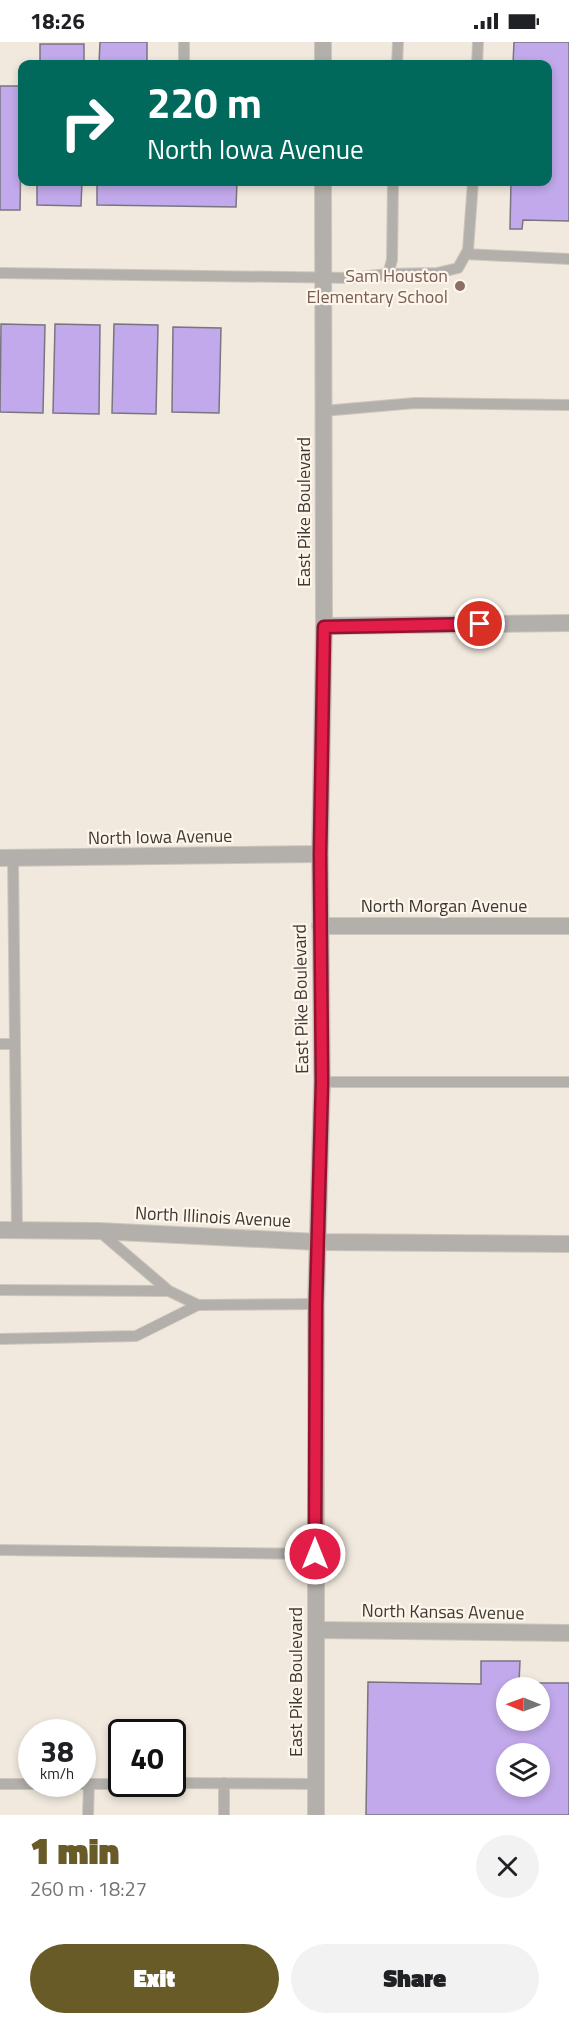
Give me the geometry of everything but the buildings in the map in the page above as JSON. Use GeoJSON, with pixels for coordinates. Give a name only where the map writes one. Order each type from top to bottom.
{"type":"FeatureCollection","features":[{"type":"Feature","properties":{"kind":"street"},"geometry":{"type":"LineString","coordinates":[[323,42],[323,60]]}},
{"type":"Feature","properties":{"kind":"street","name":"East Pike Boulevard"},"geometry":{"type":"LineString","coordinates":[[316,1815],[316,1304],[322,1082],[320,854],[324,627],[323,186]]}},
{"type":"Feature","properties":{"kind":"street"},"geometry":{"type":"LineString","coordinates":[[324,627],[569,623]]}},
{"type":"Feature","properties":{"kind":"street","name":"North Iowa Avenue"},"geometry":{"type":"LineString","coordinates":[[7,858],[320,854]]}},
{"type":"Feature","properties":{"kind":"street","name":"North Morgan Avenue"},"geometry":{"type":"LineString","coordinates":[[320,926],[569,926]]}},
{"type":"Feature","properties":{"kind":"street","name":"North Illinois Avenue"},"geometry":{"type":"LineString","coordinates":[[8,1230],[99,1231],[318,1242],[569,1244]]}},
{"type":"Feature","properties":{"kind":"street","name":"North Kansas Avenue"},"geometry":{"type":"LineString","coordinates":[[317,1630],[569,1633]]}},
{"type":"Feature","properties":{"kind":"lane"},"geometry":{"type":"LineString","coordinates":[[184,42],[184,60]]}},
{"type":"Feature","properties":{"kind":"lane"},"geometry":{"type":"LineString","coordinates":[[397,60],[398,42]]}},
{"type":"Feature","properties":{"kind":"lane"},"geometry":{"type":"LineString","coordinates":[[477,60],[478,42]]}},
{"type":"Feature","properties":{"kind":"lane"},"geometry":{"type":"LineString","coordinates":[[388,274],[392,260],[393,186]]}},
{"type":"Feature","properties":{"kind":"lane"},"geometry":{"type":"LineString","coordinates":[[0,273],[352,278],[388,274],[452,272],[458,268],[466,254],[472,213],[473,186]]}},
{"type":"Feature","properties":{"kind":"lane"},"geometry":{"type":"LineString","coordinates":[[466,254],[569,259]]}},
{"type":"Feature","properties":{"kind":"lane"},"geometry":{"type":"LineString","coordinates":[[323,411],[415,403],[569,405]]}},
{"type":"Feature","properties":{"kind":"lane"},"geometry":{"type":"LineString","coordinates":[[7,858],[15,1044],[8,1230]]}},
{"type":"Feature","properties":{"kind":"lane"},"geometry":{"type":"LineString","coordinates":[[0,1044],[15,1044]]}},
{"type":"Feature","properties":{"kind":"lane"},"geometry":{"type":"LineString","coordinates":[[322,1082],[569,1082]]}},
{"type":"Feature","properties":{"kind":"lane"},"geometry":{"type":"LineString","coordinates":[[99,1231],[169,1291],[198,1305]]}},
{"type":"Feature","properties":{"kind":"lane"},"geometry":{"type":"LineString","coordinates":[[0,1290],[169,1291]]}},
{"type":"Feature","properties":{"kind":"lane"},"geometry":{"type":"LineString","coordinates":[[0,1339],[136,1336],[198,1305],[316,1304]]}},
{"type":"Feature","properties":{"kind":"lane"},"geometry":{"type":"LineString","coordinates":[[0,1550],[315,1554]]}},
{"type":"Feature","properties":{"kind":"lane"},"geometry":{"type":"LineString","coordinates":[[186,1783],[316,1784]]}},
{"type":"Feature","properties":{"kind":"lane"},"geometry":{"type":"LineString","coordinates":[[224,1783],[225,1815]]}},
{"type":"Feature","properties":{"kind":"lane"},"geometry":{"type":"LineString","coordinates":[[0,1784],[18,1784]]}},
{"type":"Feature","properties":{"kind":"lane"},"geometry":{"type":"LineString","coordinates":[[88,1815],[89,1797]]}},
{"type":"Feature","properties":{"kind":"place","name":"Sam Houston Elementary School"},"geometry":{"type":"Point","coordinates":[460,286]}},
{"type":"Feature","properties":{"kind":"route"},"geometry":{"type":"LineString","coordinates":[[315,1554],[316,1304],[322,1082],[320,854],[324,627],[480,624]]}}]}
